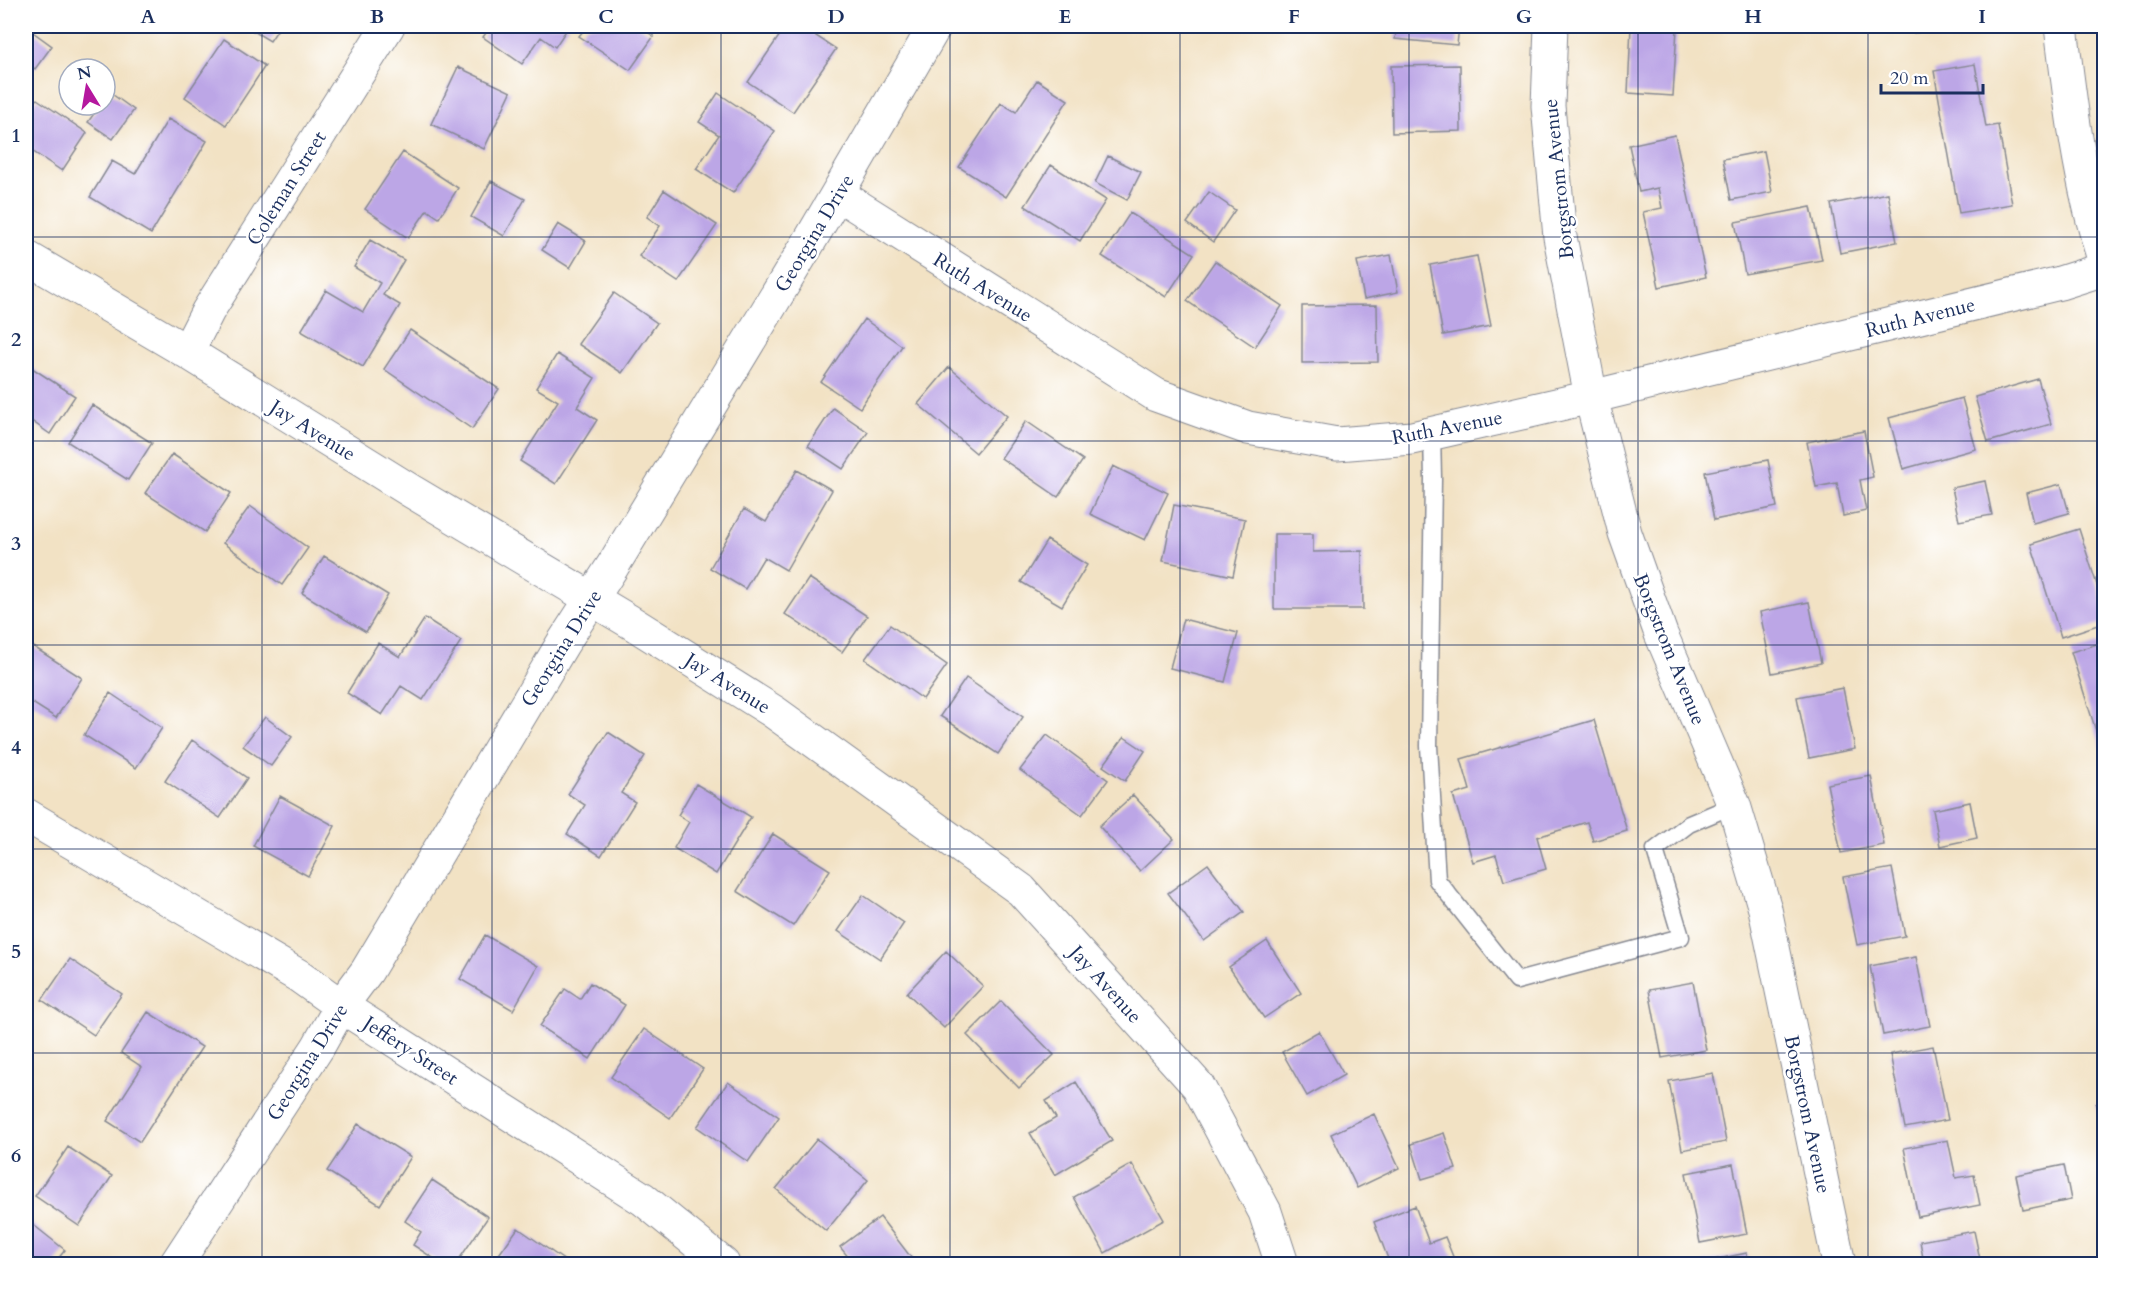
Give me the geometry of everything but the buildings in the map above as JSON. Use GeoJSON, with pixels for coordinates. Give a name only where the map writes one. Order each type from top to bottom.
{"type":"FeatureCollection","features":[{"type":"Feature","properties":{"kind":"street","name":"Coleman Street"},"geometry":{"type":"LineString","coordinates":[[187,352],[208,311],[388,26]]}},
{"type":"Feature","properties":{"kind":"street","name":"Georgina Drive"},"geometry":{"type":"LineString","coordinates":[[176,1264],[318,1047],[341,1006],[367,971],[837,194],[935,26]]}},
{"type":"Feature","properties":{"kind":"street","name":"Borgstrom Avenue"},"geometry":{"type":"LineString","coordinates":[[1551,26],[1548,106],[1560,237],[1591,397],[1629,544],[1661,634],[1734,805],[1766,909],[1839,1264]]}},
{"type":"Feature","properties":{"kind":"street"},"geometry":{"type":"LineString","coordinates":[[2061,26],[2074,125],[2091,212],[2104,259]]}},
{"type":"Feature","properties":{"kind":"street","name":"Ruth Avenue"},"geometry":{"type":"LineString","coordinates":[[837,194],[1156,395],[1248,428],[1337,444],[1412,438],[2061,283],[2104,269]]}},
{"type":"Feature","properties":{"kind":"street","name":"Jay Avenue"},"geometry":{"type":"LineString","coordinates":[[26,257],[187,352],[774,712],[1021,890],[1198,1086],[1265,1212],[1282,1264]]}},
{"type":"Feature","properties":{"kind":"street","name":"Jeffery Street"},"geometry":{"type":"LineString","coordinates":[[26,815],[299,976],[341,1006],[643,1199],[723,1264]]}},
{"type":"Feature","properties":{"kind":"lane"},"geometry":{"type":"LineString","coordinates":[[1432,433],[1429,746],[1437,879],[1517,981],[1681,937],[1655,850],[1689,824],[1734,805]]}}]}
